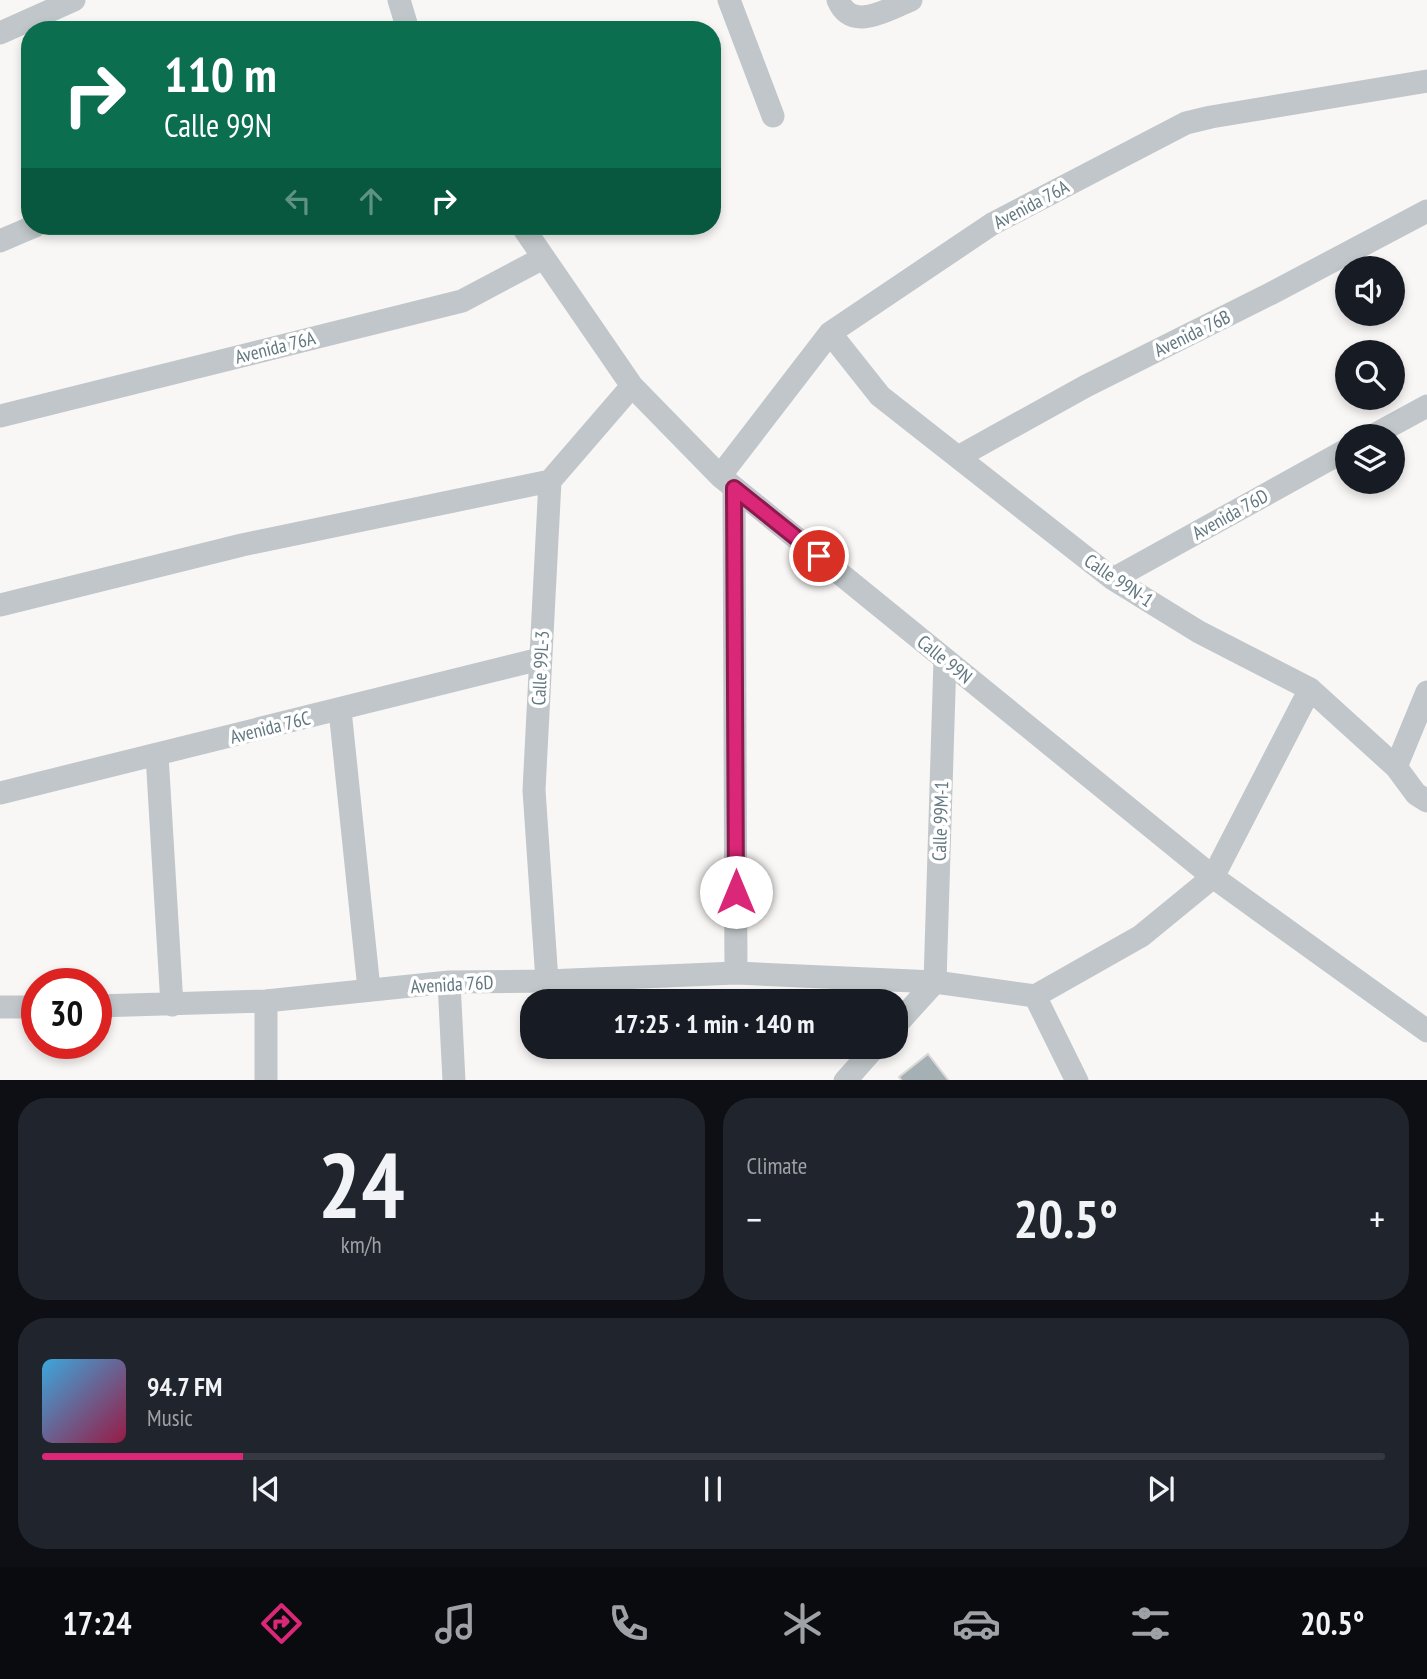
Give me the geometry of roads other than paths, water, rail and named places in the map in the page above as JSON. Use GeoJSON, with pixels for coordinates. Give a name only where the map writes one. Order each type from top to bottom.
{"type":"FeatureCollection","features":[{"type":"Feature","properties":{"kind":"street"},"geometry":{"type":"LineString","coordinates":[[27,21],[74,0]]}},
{"type":"Feature","properties":{"kind":"street"},"geometry":{"type":"LineString","coordinates":[[399,0],[405,21]]}},
{"type":"Feature","properties":{"kind":"street"},"geometry":{"type":"LineString","coordinates":[[729,0],[773,116]]}},
{"type":"Feature","properties":{"kind":"street"},"geometry":{"type":"LineString","coordinates":[[839,3],[851,15],[864,19],[911,0]]}},
{"type":"Feature","properties":{"kind":"street"},"geometry":{"type":"LineString","coordinates":[[0,33],[21,24]]}},
{"type":"Feature","properties":{"kind":"street","name":"Avenida 76A"},"geometry":{"type":"LineString","coordinates":[[727,482],[830,333],[992,224],[1186,123],[1427,80]]}},
{"type":"Feature","properties":{"kind":"street","name":"Avenida 76B"},"geometry":{"type":"LineString","coordinates":[[958,457],[1086,386],[1270,294],[1427,211]]}},
{"type":"Feature","properties":{"kind":"street"},"geometry":{"type":"LineString","coordinates":[[0,240],[21,232]]}},
{"type":"Feature","properties":{"kind":"street","name":"Calle 99N"},"geometry":{"type":"LineString","coordinates":[[528,235],[632,386],[727,482],[1213,877],[1427,1031]]}},
{"type":"Feature","properties":{"kind":"street","name":"Avenida 76A"},"geometry":{"type":"LineString","coordinates":[[0,416],[462,301],[543,258]]}},
{"type":"Feature","properties":{"kind":"street","name":"Calle 99N-1"},"geometry":{"type":"LineString","coordinates":[[830,333],[880,396],[1113,579],[1199,632],[1310,689],[1396,767],[1416,794],[1427,801]]}},
{"type":"Feature","properties":{"kind":"street"},"geometry":{"type":"LineString","coordinates":[[0,605],[242,545],[550,481],[632,386]]}},
{"type":"Feature","properties":{"kind":"street"},"geometry":{"type":"LineString","coordinates":[[1394,424],[1427,406]]}},
{"type":"Feature","properties":{"kind":"street","name":"Avenida 76D"},"geometry":{"type":"LineString","coordinates":[[1113,579],[1335,456]]}},
{"type":"Feature","properties":{"kind":"street","name":"Calle 99L-3"},"geometry":{"type":"LineString","coordinates":[[547,981],[534,790],[550,481]]}},
{"type":"Feature","properties":{"kind":"street"},"geometry":{"type":"LineString","coordinates":[[727,482],[736,973]]}},
{"type":"Feature","properties":{"kind":"street","name":"Avenida 76C"},"geometry":{"type":"LineString","coordinates":[[0,793],[540,659]]}},
{"type":"Feature","properties":{"kind":"street","name":"Calle 99M-1"},"geometry":{"type":"LineString","coordinates":[[935,982],[945,659]]}},
{"type":"Feature","properties":{"kind":"street"},"geometry":{"type":"LineString","coordinates":[[1077,1080],[1035,996],[1141,936],[1213,877],[1310,689]]}},
{"type":"Feature","properties":{"kind":"street"},"geometry":{"type":"LineString","coordinates":[[1396,767],[1427,692]]}},
{"type":"Feature","properties":{"kind":"street"},"geometry":{"type":"LineString","coordinates":[[340,710],[369,989]]}},
{"type":"Feature","properties":{"kind":"street"},"geometry":{"type":"LineString","coordinates":[[157,755],[173,1005]]}},
{"type":"Feature","properties":{"kind":"street","name":"Avenida 76D"},"geometry":{"type":"LineString","coordinates":[[112,1006],[266,1001],[449,982],[736,973],[935,982],[1035,996]]}},
{"type":"Feature","properties":{"kind":"street"},"geometry":{"type":"LineString","coordinates":[[449,982],[454,1080]]}},
{"type":"Feature","properties":{"kind":"street"},"geometry":{"type":"LineString","coordinates":[[908,1012],[935,982]]}},
{"type":"Feature","properties":{"kind":"street"},"geometry":{"type":"LineString","coordinates":[[266,1001],[266,1080]]}},
{"type":"Feature","properties":{"kind":"street"},"geometry":{"type":"LineString","coordinates":[[0,1007],[21,1007]]}},
{"type":"Feature","properties":{"kind":"street"},"geometry":{"type":"LineString","coordinates":[[845,1080],[864,1059]]}}]}
